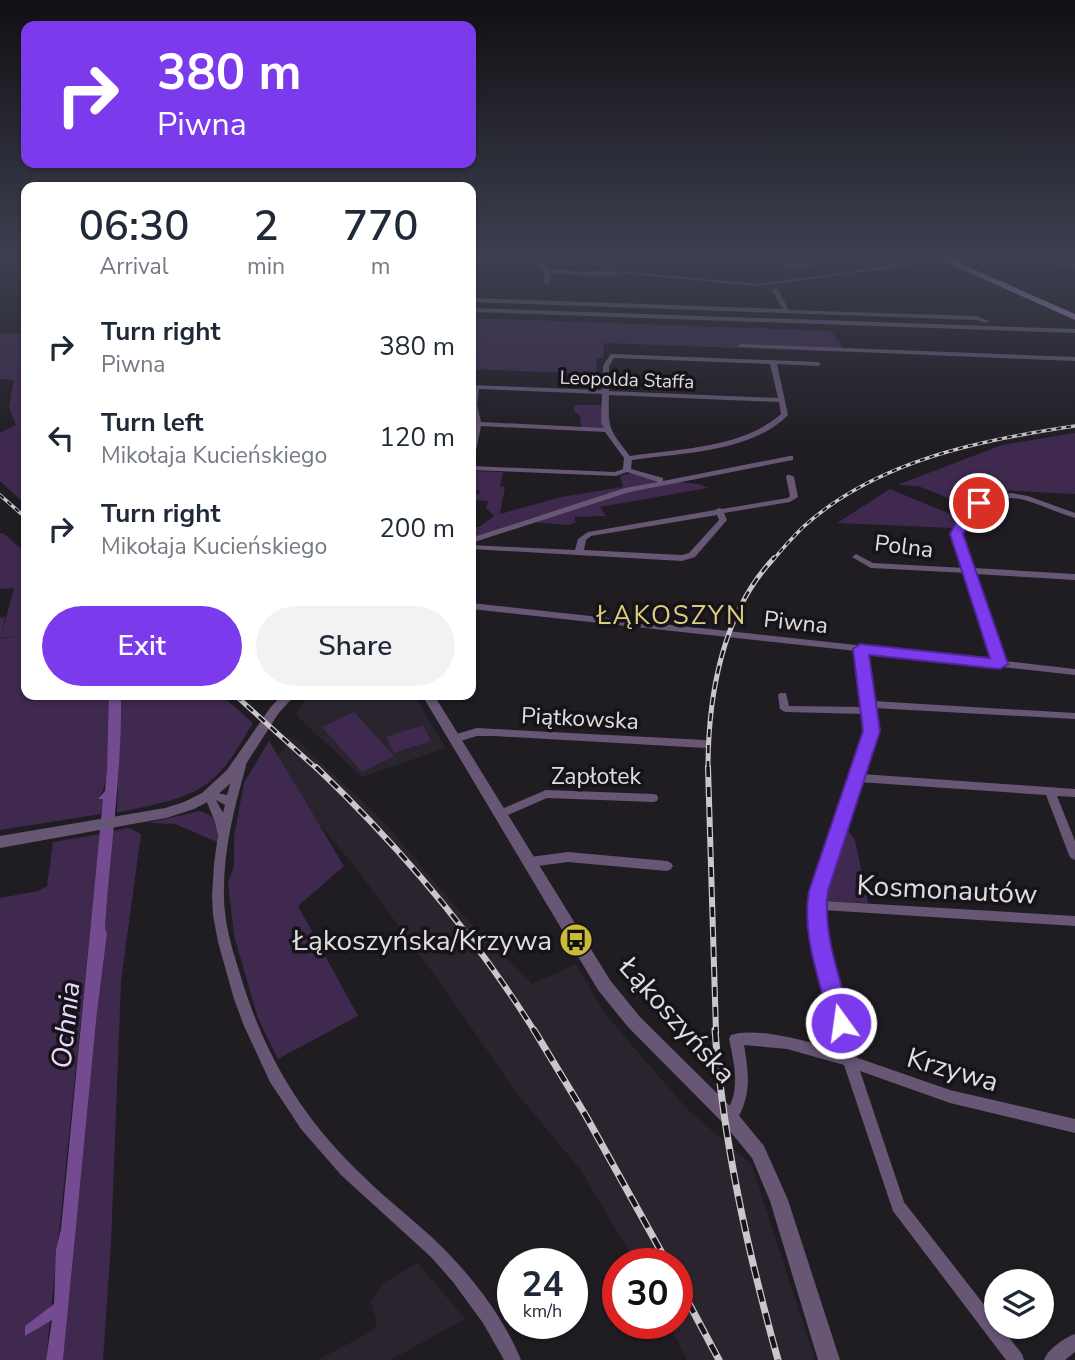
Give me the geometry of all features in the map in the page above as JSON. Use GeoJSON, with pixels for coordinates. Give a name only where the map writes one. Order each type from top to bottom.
{"type":"FeatureCollection","features":[{"type":"Feature","properties":{"kind":"street"},"geometry":{"type":"LineString","coordinates":[[789,321],[1063,330],[1075,333]]}},
{"type":"Feature","properties":{"kind":"street"},"geometry":{"type":"LineString","coordinates":[[741,346],[1075,359]]}},
{"type":"Feature","properties":{"kind":"street"},"geometry":{"type":"LineString","coordinates":[[628,490],[633,482],[628,458],[607,430],[606,366],[609,358],[818,364]]}},
{"type":"Feature","properties":{"kind":"street"},"geometry":{"type":"LineString","coordinates":[[628,458],[758,435],[785,417],[773,362]]}},
{"type":"Feature","properties":{"kind":"street","name":"Leopolda Staffa"},"geometry":{"type":"LineString","coordinates":[[476,387],[782,400]]}},
{"type":"Feature","properties":{"kind":"street"},"geometry":{"type":"LineString","coordinates":[[476,418],[476,433]]}},
{"type":"Feature","properties":{"kind":"street"},"geometry":{"type":"LineString","coordinates":[[478,424],[607,430]]}},
{"type":"Feature","properties":{"kind":"street"},"geometry":{"type":"LineString","coordinates":[[476,544],[628,490],[790,458]]}},
{"type":"Feature","properties":{"kind":"street"},"geometry":{"type":"LineString","coordinates":[[476,468],[616,474],[629,471],[667,481]]}},
{"type":"Feature","properties":{"kind":"street"},"geometry":{"type":"LineString","coordinates":[[579,552],[582,539],[588,534],[790,500],[794,497],[790,477]]}},
{"type":"Feature","properties":{"kind":"street"},"geometry":{"type":"LineString","coordinates":[[1000,664],[957,530],[979,503],[1016,494],[1075,516]]}},
{"type":"Feature","properties":{"kind":"street"},"geometry":{"type":"LineString","coordinates":[[476,545],[682,558],[692,555],[723,520],[719,510]]}},
{"type":"Feature","properties":{"kind":"street","name":"Polna"},"geometry":{"type":"LineString","coordinates":[[856,557],[871,565],[1075,577]]}},
{"type":"Feature","properties":{"kind":"street","name":"Piwna"},"geometry":{"type":"LineString","coordinates":[[476,607],[1075,671]]}},
{"type":"Feature","properties":{"kind":"street"},"geometry":{"type":"LineString","coordinates":[[860,649],[871,731],[816,905],[817,925],[850,1062],[898,1206],[1016,1360]]}},
{"type":"Feature","properties":{"kind":"street"},"geometry":{"type":"LineString","coordinates":[[783,695],[785,709],[869,707],[1075,716]]}},
{"type":"Feature","properties":{"kind":"street"},"geometry":{"type":"LineString","coordinates":[[276,709],[278,700]]}},
{"type":"Feature","properties":{"kind":"street"},"geometry":{"type":"LineString","coordinates":[[0,842],[136,819],[189,805],[226,783],[242,766],[276,709],[284,700]]}},
{"type":"Feature","properties":{"kind":"street","name":"Łąkoszyńska"},"geometry":{"type":"LineString","coordinates":[[431,700],[598,976],[618,1003],[753,1144],[772,1179],[829,1360]]}},
{"type":"Feature","properties":{"kind":"street","name":"Piątkowska"},"geometry":{"type":"LineString","coordinates":[[454,739],[477,732],[494,732],[705,744]]}},
{"type":"Feature","properties":{"kind":"street"},"geometry":{"type":"LineString","coordinates":[[242,766],[231,804],[218,895],[219,912],[243,1011],[255,1042],[293,1108],[348,1171],[454,1271],[484,1310],[513,1360]]}},
{"type":"Feature","properties":{"kind":"street"},"geometry":{"type":"LineString","coordinates":[[856,778],[1075,793]]}},
{"type":"Feature","properties":{"kind":"street"},"geometry":{"type":"LineString","coordinates":[[1051,792],[1075,855]]}},
{"type":"Feature","properties":{"kind":"street","name":"Zapłotek"},"geometry":{"type":"LineString","coordinates":[[501,814],[546,794],[653,798]]}},
{"type":"Feature","properties":{"kind":"street"},"geometry":{"type":"LineString","coordinates":[[209,795],[222,797],[231,804]]}},
{"type":"Feature","properties":{"kind":"street"},"geometry":{"type":"LineString","coordinates":[[209,795],[219,815],[224,844]]}},
{"type":"Feature","properties":{"kind":"street"},"geometry":{"type":"LineString","coordinates":[[189,805],[202,807],[219,815]]}},
{"type":"Feature","properties":{"kind":"street"},"geometry":{"type":"LineString","coordinates":[[530,862],[568,858],[667,866]]}},
{"type":"Feature","properties":{"kind":"street","name":"Kosmonautów"},"geometry":{"type":"LineString","coordinates":[[816,905],[1075,921]]}},
{"type":"Feature","properties":{"kind":"street","name":"Krzywa"},"geometry":{"type":"LineString","coordinates":[[730,1118],[740,1103],[743,1088],[736,1039],[762,1039],[794,1043],[935,1092],[1075,1126]]}},
{"type":"Feature","properties":{"kind":"street"},"geometry":{"type":"LineString","coordinates":[[1052,1360],[1075,1342]]}},
{"type":"Feature","properties":{"kind":"shaded area"},"geometry":{"type":"Polygon","coordinates":[[[476,321],[567,321],[831,331],[846,352],[604,343],[603,358],[597,358],[596,374],[476,369],[476,321]]]}},
{"type":"Feature","properties":{"kind":"shaded area"},"geometry":{"type":"Polygon","coordinates":[[[0,333],[21,334],[21,500],[0,481],[0,433],[16,425],[9,407],[14,380],[0,379],[0,333]]]}},
{"type":"Feature","properties":{"kind":"shaded area"},"geometry":{"type":"Polygon","coordinates":[[[574,405],[604,405],[605,429],[581,427],[580,416],[574,411],[574,405]]]}},
{"type":"Feature","properties":{"kind":"shaded area"},"geometry":{"type":"Polygon","coordinates":[[[1075,433],[1075,494],[996,490],[971,507],[918,486],[897,485],[1002,445],[1075,433]]]}},
{"type":"Feature","properties":{"kind":"shaded area"},"geometry":{"type":"Polygon","coordinates":[[[476,471],[503,472],[500,486],[505,487],[500,514],[561,497],[623,487],[620,476],[630,473],[659,481],[526,520],[476,539],[476,527],[494,516],[486,508],[488,501],[476,500],[476,494],[479,494],[480,490],[476,490],[476,484],[480,484],[476,484],[476,471]]]}},
{"type":"Feature","properties":{"kind":"shaded area"},"geometry":{"type":"Polygon","coordinates":[[[670,481],[699,484],[708,488],[600,507],[606,516],[574,517],[576,522],[569,525],[532,522],[628,491],[670,481]]]}},
{"type":"Feature","properties":{"kind":"shaded area"},"geometry":{"type":"Polygon","coordinates":[[[890,489],[960,518],[953,528],[837,523],[890,489]]]}},
{"type":"Feature","properties":{"kind":"shaded area"},"geometry":{"type":"Polygon","coordinates":[[[0,533],[3,533],[21,549],[21,700],[109,700],[110,748],[107,775],[99,799],[104,799],[101,814],[0,830],[0,639],[18,636],[0,638],[0,618],[5,617],[2,633],[14,588],[0,589],[0,533]]]}},
{"type":"Feature","properties":{"kind":"shaded area"},"geometry":{"type":"Polygon","coordinates":[[[109,700],[121,700],[118,782],[105,928],[107,934],[63,1360],[46,1360],[52,1320],[25,1336],[25,1326],[54,1304],[56,1250],[61,1229],[103,799],[98,799],[105,791],[109,700]]]}},
{"type":"Feature","properties":{"kind":"shaded area"},"geometry":{"type":"Polygon","coordinates":[[[121,700],[227,700],[253,723],[226,765],[205,785],[182,797],[117,813],[121,700]]]}},
{"type":"Feature","properties":{"kind":"shaded area"},"geometry":{"type":"Polygon","coordinates":[[[305,700],[417,700],[446,748],[362,777],[296,715],[305,700]]]}},
{"type":"Feature","properties":{"kind":"shaded area"},"geometry":{"type":"Polygon","coordinates":[[[354,712],[394,756],[362,772],[322,727],[354,712]]]}},
{"type":"Feature","properties":{"kind":"shaded area"},"geometry":{"type":"Polygon","coordinates":[[[423,725],[431,741],[394,753],[386,737],[423,725]]]}},
{"type":"Feature","properties":{"kind":"shaded area"},"geometry":{"type":"Polygon","coordinates":[[[287,736],[297,740],[383,821],[461,913],[532,984],[576,964],[606,1015],[688,1110],[752,1165],[815,1360],[687,1360],[676,1339],[693,1339],[693,1248],[627,1248],[582,1172],[515,1091],[359,872],[310,813],[276,756],[284,751],[287,736]]]}},
{"type":"Feature","properties":{"kind":"shaded area"},"geometry":{"type":"Polygon","coordinates":[[[269,741],[344,866],[298,906],[358,1016],[278,1059],[258,1018],[234,936],[228,882],[234,866],[234,836],[244,783],[269,741]]]}},
{"type":"Feature","properties":{"kind":"shaded area"},"geometry":{"type":"Polygon","coordinates":[[[200,811],[216,822],[217,842],[175,824],[147,823],[200,811]]]}},
{"type":"Feature","properties":{"kind":"shaded area"},"geometry":{"type":"Polygon","coordinates":[[[129,828],[141,834],[121,981],[111,1244],[103,1360],[63,1360],[107,934],[105,928],[112,831],[129,828]]]}},
{"type":"Feature","properties":{"kind":"shaded area"},"geometry":{"type":"Polygon","coordinates":[[[847,830],[855,840],[868,903],[829,901],[825,896],[847,830]]]}},
{"type":"Feature","properties":{"kind":"shaded area"},"geometry":{"type":"Polygon","coordinates":[[[100,834],[46,1360],[0,1360],[0,898],[38,891],[47,886],[53,842],[100,834]]]}},
{"type":"Feature","properties":{"kind":"shaded area"},"geometry":{"type":"Polygon","coordinates":[[[418,1263],[465,1319],[390,1360],[318,1360],[372,1331],[377,1324],[371,1302],[382,1284],[418,1263]]]}},
{"type":"Feature","properties":{"kind":"railway"},"geometry":{"type":"LineString","coordinates":[[773,560],[802,528],[831,505],[895,470],[966,447],[1075,426]]}},
{"type":"Feature","properties":{"kind":"railway"},"geometry":{"type":"LineString","coordinates":[[0,495],[21,514]]}},
{"type":"Feature","properties":{"kind":"railway"},"geometry":{"type":"LineString","coordinates":[[708,768],[715,685],[730,630],[756,580],[774,558]]}},
{"type":"Feature","properties":{"kind":"railway"},"geometry":{"type":"LineString","coordinates":[[241,700],[317,769]]}},
{"type":"Feature","properties":{"kind":"railway"},"geometry":{"type":"LineString","coordinates":[[316,767],[377,828],[434,892],[486,960],[535,1032]]}},
{"type":"Feature","properties":{"kind":"railway"},"geometry":{"type":"LineString","coordinates":[[708,768],[716,1032]]}},
{"type":"Feature","properties":{"kind":"railway"},"geometry":{"type":"LineString","coordinates":[[534,1030],[586,1116],[659,1248]]}},
{"type":"Feature","properties":{"kind":"railway"},"geometry":{"type":"LineString","coordinates":[[715,1030],[724,1114],[738,1196],[778,1360]]}},
{"type":"Feature","properties":{"kind":"railway"},"geometry":{"type":"LineString","coordinates":[[693,1311],[719,1360]]}},
{"type":"Feature","properties":{"kind":"place","name":"Łąkoszyńska/Krzywa"},"geometry":{"type":"Point","coordinates":[576,940]}},
{"type":"Feature","properties":{"kind":"district","name":"ŁĄKOSZYN"},"geometry":{"type":"Point","coordinates":[672,615]}},
{"type":"Feature","properties":{"kind":"route"},"geometry":{"type":"LineString","coordinates":[[841,1023],[817,925],[816,905],[818,891],[871,731],[872,720],[860,649],[1000,664],[957,534],[966,516],[979,503]]}},
{"type":"Feature","properties":{"kind":"water label","name":"Ochnia"},"geometry":{"type":"Point","coordinates":[65,1025]}}]}
